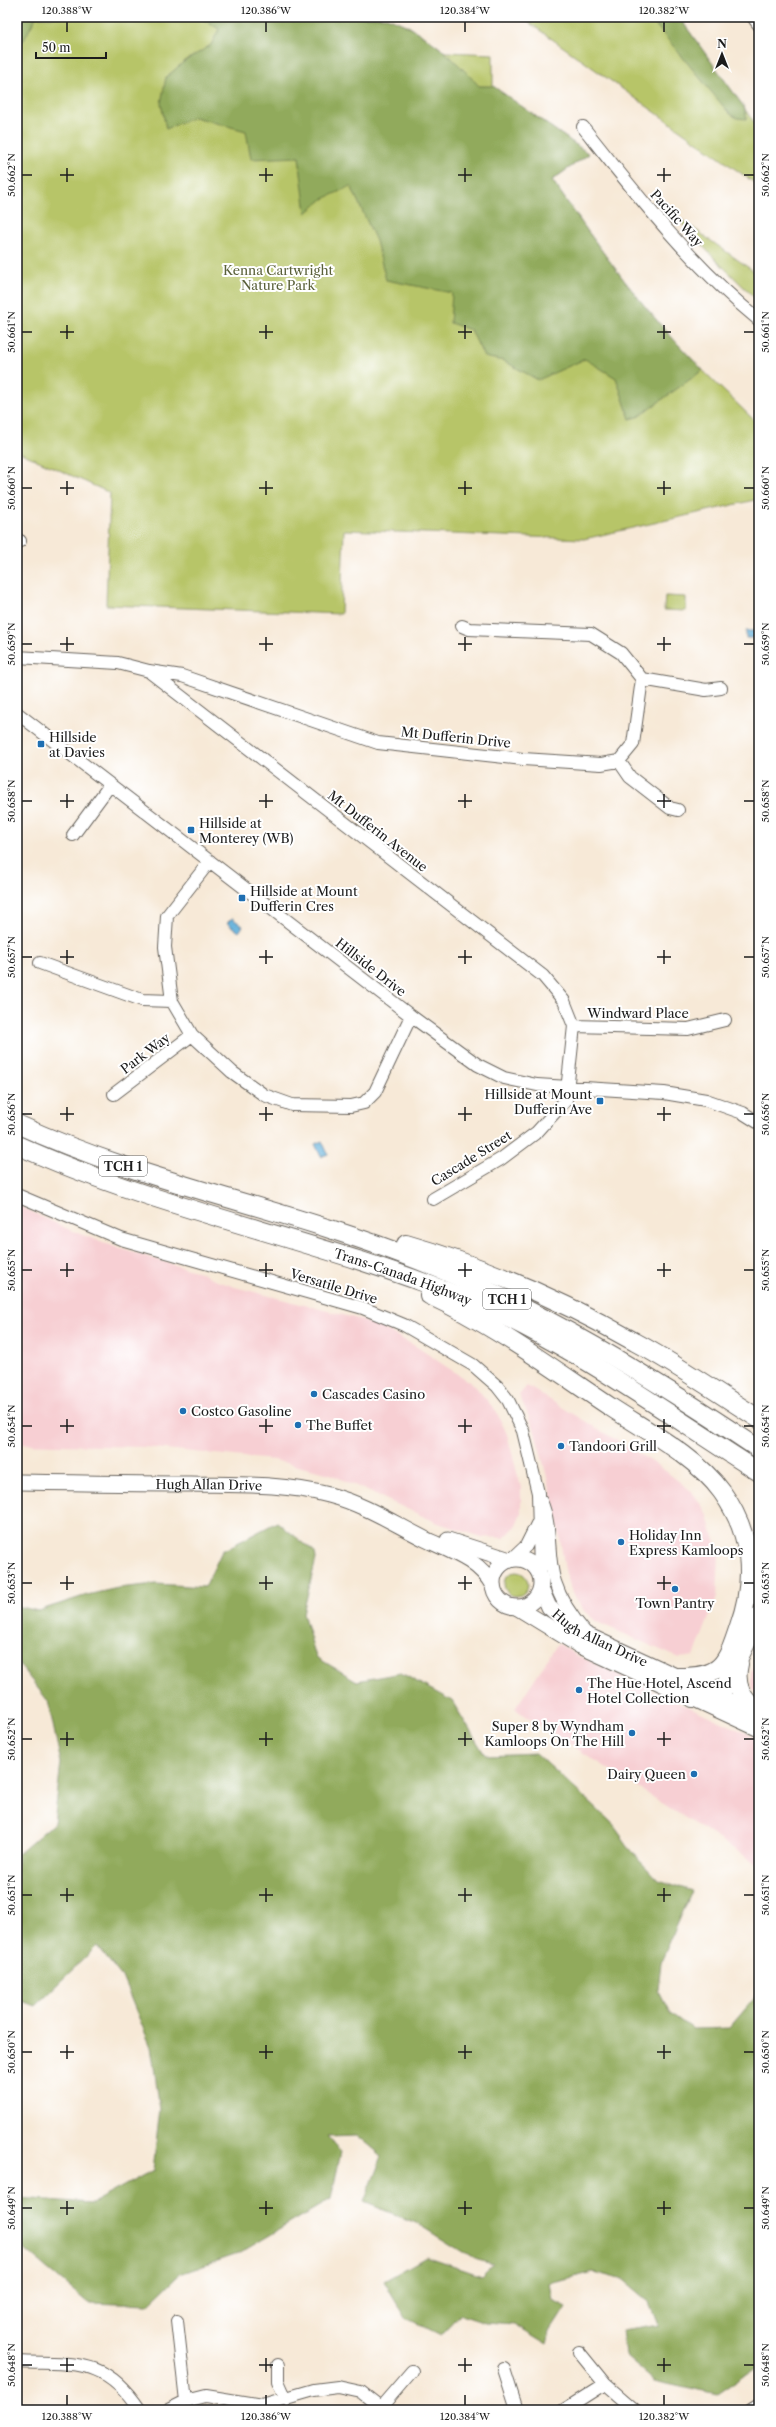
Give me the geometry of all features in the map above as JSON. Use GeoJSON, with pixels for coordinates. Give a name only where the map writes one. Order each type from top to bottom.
{"type":"FeatureCollection","features":[{"type":"Feature","properties":{"kind":"highway","name":"Trans-Canada Highway"},"geometry":{"type":"LineString","coordinates":[[17,1124],[65,1146],[115,1163],[298,1220],[418,1260],[538,1314],[606,1352],[759,1449]]}},
{"type":"Feature","properties":{"kind":"highway","name":"Trans-Canada Highway"},"geometry":{"type":"LineString","coordinates":[[17,1145],[59,1164],[154,1197],[384,1268],[462,1297],[523,1327],[594,1366],[759,1472]]}},
{"type":"Feature","properties":{"kind":"highway"},"geometry":{"type":"LineString","coordinates":[[298,1220],[373,1234],[423,1249],[521,1285],[636,1342],[759,1419]]}},
{"type":"Feature","properties":{"kind":"highway"},"geometry":{"type":"LineString","coordinates":[[340,1254],[380,1277],[424,1293],[481,1323],[668,1445],[701,1470],[722,1492],[739,1523],[748,1550],[750,1579],[748,1595],[738,1632],[724,1663],[709,1675],[678,1677]]}},
{"type":"Feature","properties":{"kind":"highway"},"geometry":{"type":"LineString","coordinates":[[693,1698],[714,1693],[725,1687],[759,1616]]}},
{"type":"Feature","properties":{"kind":"highway"},"geometry":{"type":"LineString","coordinates":[[741,1655],[737,1672],[739,1689],[748,1703],[759,1713]]}},
{"type":"Feature","properties":{"kind":"main road","name":"Hugh Allan Drive"},"geometry":{"type":"LineString","coordinates":[[17,1482],[282,1487],[328,1495],[395,1522],[411,1532],[470,1561],[488,1576],[493,1586]]}},
{"type":"Feature","properties":{"kind":"main road","name":"Hugh Allan Drive"},"geometry":{"type":"LineString","coordinates":[[395,1522],[416,1526],[465,1547],[511,1560]]}},
{"type":"Feature","properties":{"kind":"main road"},"geometry":{"type":"LineString","coordinates":[[511,1560],[524,1560],[530,1562],[540,1573],[541,1589],[533,1602],[518,1608],[504,1604],[499,1599],[493,1586],[493,1580],[499,1567],[511,1560]]}},
{"type":"Feature","properties":{"kind":"main road","name":"Hugh Allan Drive"},"geometry":{"type":"LineString","coordinates":[[541,1589],[549,1607],[574,1629],[759,1713]]}},
{"type":"Feature","properties":{"kind":"main road","name":"Hugh Allan Drive"},"geometry":{"type":"LineString","coordinates":[[518,1608],[580,1646],[759,1729]]}},
{"type":"Feature","properties":{"kind":"street"},"geometry":{"type":"LineString","coordinates":[[754,17],[759,25]]}},
{"type":"Feature","properties":{"kind":"street","name":"Pacific Way"},"geometry":{"type":"LineString","coordinates":[[583,127],[660,223],[721,288],[759,320]]}},
{"type":"Feature","properties":{"kind":"street"},"geometry":{"type":"LineString","coordinates":[[462,626],[469,629],[591,634],[621,653],[642,679],[706,690],[721,688]]}},
{"type":"Feature","properties":{"kind":"street","name":"Mt Dufferin Drive"},"geometry":{"type":"LineString","coordinates":[[17,657],[118,662],[149,671],[182,676],[378,743],[523,759],[601,764],[619,761]]}},
{"type":"Feature","properties":{"kind":"street","name":"Mt Dufferin Avenue"},"geometry":{"type":"LineString","coordinates":[[149,671],[543,976],[564,1001],[574,1026]]}},
{"type":"Feature","properties":{"kind":"street"},"geometry":{"type":"LineString","coordinates":[[642,679],[633,744],[619,761],[630,777],[670,808],[678,810]]}},
{"type":"Feature","properties":{"kind":"street","name":"Hillside Drive"},"geometry":{"type":"LineString","coordinates":[[17,713],[411,1016],[478,1065],[504,1078],[537,1085],[664,1093],[706,1100],[743,1113],[759,1123]]}},
{"type":"Feature","properties":{"kind":"street"},"geometry":{"type":"LineString","coordinates":[[72,836],[110,785]]}},
{"type":"Feature","properties":{"kind":"street"},"geometry":{"type":"LineString","coordinates":[[210,861],[167,916],[165,947],[172,1001],[192,1035],[232,1072],[264,1095],[292,1105],[351,1106],[364,1103],[374,1092],[411,1016]]}},
{"type":"Feature","properties":{"kind":"street"},"geometry":{"type":"LineString","coordinates":[[40,963],[142,1000],[172,1001]]}},
{"type":"Feature","properties":{"kind":"street","name":"Windward Place"},"geometry":{"type":"LineString","coordinates":[[574,1026],[688,1029],[725,1020]]}},
{"type":"Feature","properties":{"kind":"street","name":"Cascade Street"},"geometry":{"type":"LineString","coordinates":[[433,1199],[501,1159],[537,1132],[566,1100],[574,1026]]}},
{"type":"Feature","properties":{"kind":"street","name":"Park Way"},"geometry":{"type":"LineString","coordinates":[[114,1094],[192,1035]]}},
{"type":"Feature","properties":{"kind":"street","name":"Versatile Drive"},"geometry":{"type":"LineString","coordinates":[[17,1196],[121,1239],[363,1308],[423,1335],[473,1365],[497,1386],[508,1400],[523,1431],[538,1493],[540,1517],[540,1573]]}},
{"type":"Feature","properties":{"kind":"street"},"geometry":{"type":"LineString","coordinates":[[538,1493],[548,1516],[554,1581],[562,1599],[588,1636]]}},
{"type":"Feature","properties":{"kind":"street"},"geometry":{"type":"LineString","coordinates":[[511,1560],[526,1546],[540,1517]]}},
{"type":"Feature","properties":{"kind":"street"},"geometry":{"type":"LineString","coordinates":[[177,2321],[186,2401]]}},
{"type":"Feature","properties":{"kind":"street"},"geometry":{"type":"LineString","coordinates":[[579,2352],[605,2384],[635,2410]]}},
{"type":"Feature","properties":{"kind":"street"},"geometry":{"type":"LineString","coordinates":[[17,2362],[88,2366],[109,2375],[127,2390],[140,2410]]}},
{"type":"Feature","properties":{"kind":"street"},"geometry":{"type":"LineString","coordinates":[[278,2365],[278,2381],[286,2399]]}},
{"type":"Feature","properties":{"kind":"street"},"geometry":{"type":"LineString","coordinates":[[504,2369],[517,2410]]}},
{"type":"Feature","properties":{"kind":"street"},"geometry":{"type":"LineString","coordinates":[[168,2410],[186,2401],[206,2396],[262,2405],[314,2390],[338,2387],[361,2392],[382,2408],[412,2371]]}},
{"type":"Feature","properties":{"kind":"street"},"geometry":{"type":"LineString","coordinates":[[564,2410],[605,2384]]}},
{"type":"Feature","properties":{"kind":"shaded area"},"geometry":{"type":"Polygon","coordinates":[[[17,1205],[72,1231],[118,1248],[205,1274],[214,1280],[235,1287],[358,1319],[382,1328],[417,1347],[475,1386],[496,1411],[507,1434],[521,1488],[521,1513],[515,1527],[504,1538],[482,1537],[438,1523],[330,1474],[274,1460],[145,1447],[17,1444],[17,1205]]]}},
{"type":"Feature","properties":{"kind":"shaded area"},"geometry":{"type":"Polygon","coordinates":[[[527,1386],[659,1466],[690,1490],[707,1513],[719,1554],[717,1597],[694,1656],[679,1658],[597,1622],[584,1611],[572,1593],[565,1570],[555,1507],[534,1428],[519,1395],[527,1386]]]}},
{"type":"Feature","properties":{"kind":"shaded area"},"geometry":{"type":"Polygon","coordinates":[[[558,1643],[576,1655],[759,1739],[759,1865],[515,1709],[558,1643]]]}},
{"type":"Feature","properties":{"kind":"shaded area"},"geometry":{"type":"Polygon","coordinates":[[[759,1653],[759,1698],[751,1685],[751,1672],[759,1653]]]}},
{"type":"Feature","properties":{"kind":"green space","name":"Kenna Cartwright Nature Park"},"geometry":{"type":"Polygon","coordinates":[[[17,17],[382,17],[407,25],[446,52],[493,54],[493,86],[589,154],[552,180],[597,243],[660,325],[707,375],[759,425],[759,499],[584,539],[344,530],[341,614],[106,605],[110,493],[17,451],[17,17]]]}},
{"type":"Feature","properties":{"kind":"green space"},"geometry":{"type":"Polygon","coordinates":[[[17,17],[36,17],[24,40],[17,44],[17,17]]]}},
{"type":"Feature","properties":{"kind":"green space"},"geometry":{"type":"Polygon","coordinates":[[[199,17],[387,17],[426,37],[459,65],[479,86],[493,86],[589,154],[552,180],[623,279],[661,326],[703,370],[638,417],[630,419],[616,378],[585,359],[538,380],[504,361],[484,357],[471,330],[450,323],[452,293],[386,280],[376,241],[351,186],[323,199],[306,213],[299,157],[251,159],[246,131],[194,117],[166,129],[161,103],[166,77],[185,61],[211,45],[219,29],[199,17]]]}},
{"type":"Feature","properties":{"kind":"green space"},"geometry":{"type":"Polygon","coordinates":[[[521,17],[679,17],[759,129],[759,186],[521,17]]]}},
{"type":"Feature","properties":{"kind":"green space"},"geometry":{"type":"Polygon","coordinates":[[[649,17],[679,17],[744,107],[747,119],[737,118],[729,113],[649,17]]]}},
{"type":"Feature","properties":{"kind":"green space"},"geometry":{"type":"Polygon","coordinates":[[[672,213],[759,275],[759,302],[715,259],[672,213]]]}},
{"type":"Feature","properties":{"kind":"green space"},"geometry":{"type":"Polygon","coordinates":[[[665,596],[686,597],[686,611],[664,610],[665,596]]]}},
{"type":"Feature","properties":{"kind":"green space"},"geometry":{"type":"Polygon","coordinates":[[[277,1522],[315,1552],[316,1559],[303,1613],[316,1657],[357,1681],[401,1673],[452,1701],[485,1755],[536,1753],[611,1822],[637,1858],[658,1880],[692,1891],[661,1962],[658,1990],[670,2013],[692,2029],[729,2028],[759,1993],[759,2366],[717,2395],[654,2381],[625,2356],[622,2330],[659,2324],[650,2302],[624,2280],[593,2272],[549,2283],[552,2300],[566,2307],[550,2332],[547,2344],[514,2324],[485,2322],[461,2314],[441,2335],[406,2318],[384,2281],[426,2257],[481,2276],[493,2264],[474,2259],[416,2223],[364,2202],[382,2156],[357,2135],[327,2136],[341,2152],[331,2199],[238,2254],[180,2274],[148,2305],[88,2303],[17,2243],[17,2198],[92,2203],[153,2170],[160,2108],[151,2047],[122,1977],[97,1946],[35,2006],[17,1999],[17,1855],[54,1823],[61,1763],[48,1701],[17,1662],[17,1606],[38,1611],[87,1595],[118,1588],[156,1584],[205,1587],[222,1551],[277,1522]]]}},
{"type":"Feature","properties":{"kind":"green space"},"geometry":{"type":"Polygon","coordinates":[[[516,1572],[525,1575],[528,1584],[525,1593],[516,1596],[507,1593],[504,1584],[507,1575],[516,1572]]]}},
{"type":"Feature","properties":{"kind":"water"},"geometry":{"type":"Polygon","coordinates":[[[746,631],[759,631],[759,643],[754,643],[754,638],[746,638],[746,631]]]}},
{"type":"Feature","properties":{"kind":"water"},"geometry":{"type":"Polygon","coordinates":[[[232,918],[243,926],[239,932],[227,923],[232,918]]]}},
{"type":"Feature","properties":{"kind":"water"},"geometry":{"type":"Polygon","coordinates":[[[322,1141],[328,1154],[321,1157],[315,1144],[322,1141]]]}},
{"type":"Feature","properties":{"kind":"place","name":"Hillside at Davies"},"geometry":{"type":"Point","coordinates":[41,744]}},
{"type":"Feature","properties":{"kind":"place","name":"Hillside at Monterey (WB)"},"geometry":{"type":"Point","coordinates":[191,830]}},
{"type":"Feature","properties":{"kind":"place","name":"Hillside at Mount Dufferin Cres"},"geometry":{"type":"Point","coordinates":[242,898]}},
{"type":"Feature","properties":{"kind":"place","name":"Hillside at Mount Dufferin Ave"},"geometry":{"type":"Point","coordinates":[600,1101]}},
{"type":"Feature","properties":{"kind":"place","name":"Cascades Casino"},"geometry":{"type":"Point","coordinates":[314,1394]}},
{"type":"Feature","properties":{"kind":"place","name":"Costco Gasoline"},"geometry":{"type":"Point","coordinates":[183,1411]}},
{"type":"Feature","properties":{"kind":"place","name":"The Buffet"},"geometry":{"type":"Point","coordinates":[298,1425]}},
{"type":"Feature","properties":{"kind":"place","name":"Tandoori Grill"},"geometry":{"type":"Point","coordinates":[561,1446]}},
{"type":"Feature","properties":{"kind":"place","name":"Holiday Inn Express Kamloops"},"geometry":{"type":"Point","coordinates":[621,1542]}},
{"type":"Feature","properties":{"kind":"place","name":"Town Pantry"},"geometry":{"type":"Point","coordinates":[675,1589]}},
{"type":"Feature","properties":{"kind":"place","name":"The Hue Hotel, Ascend Hotel Collection"},"geometry":{"type":"Point","coordinates":[579,1690]}},
{"type":"Feature","properties":{"kind":"place","name":"Super 8 by Wyndham Kamloops On The Hill"},"geometry":{"type":"Point","coordinates":[632,1733]}},
{"type":"Feature","properties":{"kind":"place","name":"Dairy Queen"},"geometry":{"type":"Point","coordinates":[694,1774]}}]}
